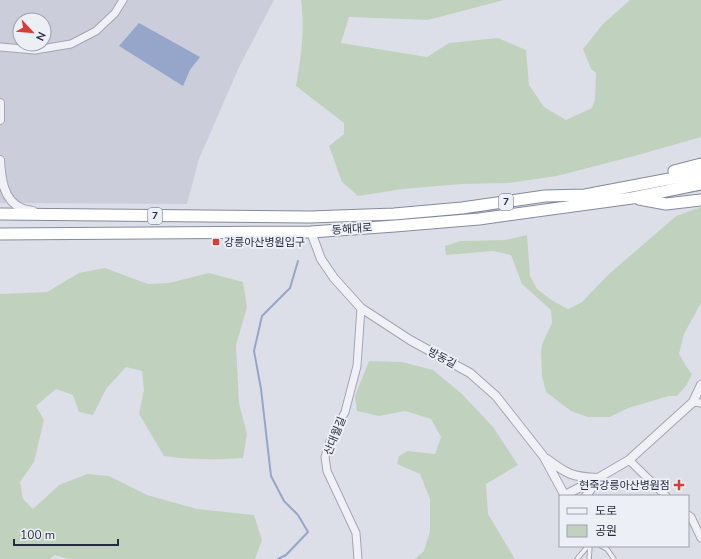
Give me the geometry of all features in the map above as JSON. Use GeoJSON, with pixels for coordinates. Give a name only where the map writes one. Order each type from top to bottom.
{"type":"FeatureCollection","features":[{"type":"Feature","properties":{"kind":"highway"},"geometry":{"type":"LineString","coordinates":[[545,196],[607,186],[701,164]]}},
{"type":"Feature","properties":{"kind":"highway","name":"동해대로"},"geometry":{"type":"LineString","coordinates":[[0,214],[310,217],[394,214],[462,208],[545,196],[585,195],[701,173]]}},
{"type":"Feature","properties":{"kind":"highway","name":"동해대로"},"geometry":{"type":"LineString","coordinates":[[0,234],[312,232],[479,219],[632,198],[701,184]]}},
{"type":"Feature","properties":{"kind":"highway"},"geometry":{"type":"LineString","coordinates":[[632,198],[666,204],[701,200]]}},
{"type":"Feature","properties":{"kind":"highway"},"geometry":{"type":"LineString","coordinates":[[310,217],[312,232]]}},
{"type":"Feature","properties":{"kind":"street"},"geometry":{"type":"LineString","coordinates":[[0,47],[35,50],[71,44],[96,31],[115,13],[123,0]]}},
{"type":"Feature","properties":{"kind":"street"},"geometry":{"type":"LineString","coordinates":[[0,103],[0,120]]}},
{"type":"Feature","properties":{"kind":"street"},"geometry":{"type":"LineString","coordinates":[[0,160],[1,177],[8,197],[20,208],[36,212],[90,216]]}},
{"type":"Feature","properties":{"kind":"street","name":"방동길"},"geometry":{"type":"LineString","coordinates":[[312,232],[321,259],[334,278],[361,308],[410,340],[470,373],[496,396],[544,457],[564,495]]}},
{"type":"Feature","properties":{"kind":"street","name":"산대월길"},"geometry":{"type":"LineString","coordinates":[[358,559],[356,533],[327,471],[325,457],[330,441],[345,412],[357,366],[361,308]]}},
{"type":"Feature","properties":{"kind":"street"},"geometry":{"type":"LineString","coordinates":[[567,495],[629,460],[697,403],[701,385]]}},
{"type":"Feature","properties":{"kind":"street"},"geometry":{"type":"LineString","coordinates":[[544,457],[563,471],[578,477],[598,478]]}},
{"type":"Feature","properties":{"kind":"street"},"geometry":{"type":"LineString","coordinates":[[629,460],[665,495]]}},
{"type":"Feature","properties":{"kind":"street"},"geometry":{"type":"LineString","coordinates":[[587,495],[598,478]]}},
{"type":"Feature","properties":{"kind":"street"},"geometry":{"type":"LineString","coordinates":[[689,516],[701,538]]}},
{"type":"Feature","properties":{"kind":"lane"},"geometry":{"type":"LineString","coordinates":[[577,559],[588,547]]}},
{"type":"Feature","properties":{"kind":"lane"},"geometry":{"type":"LineString","coordinates":[[589,547],[589,559]]}},
{"type":"Feature","properties":{"kind":"lane"},"geometry":{"type":"LineString","coordinates":[[603,547],[607,549],[614,559]]}},
{"type":"Feature","properties":{"kind":"shaded area"},"geometry":{"type":"Polygon","coordinates":[[[0,0],[274,0],[240,65],[199,159],[187,204],[0,203],[0,0]]]}},
{"type":"Feature","properties":{"kind":"green space"},"geometry":{"type":"Polygon","coordinates":[[[301,0],[504,0],[428,20],[349,17],[341,43],[427,57],[449,43],[498,38],[526,50],[529,85],[544,107],[566,120],[592,108],[595,99],[596,73],[591,69],[583,49],[603,24],[630,0],[701,0],[701,137],[557,176],[509,183],[462,184],[403,189],[358,196],[342,182],[329,146],[344,134],[344,123],[296,86],[302,43],[303,22],[301,0]]]}},
{"type":"Feature","properties":{"kind":"green space"},"geometry":{"type":"Polygon","coordinates":[[[701,207],[701,303],[684,334],[679,354],[692,374],[686,386],[677,396],[669,396],[628,408],[610,417],[588,417],[571,411],[546,392],[542,376],[541,351],[543,342],[552,323],[551,310],[522,284],[511,255],[493,251],[446,255],[445,246],[461,241],[506,240],[527,235],[530,276],[537,289],[553,301],[568,309],[582,302],[609,274],[676,216],[701,207]]]}},
{"type":"Feature","properties":{"kind":"green space"},"geometry":{"type":"Polygon","coordinates":[[[105,268],[148,284],[169,283],[209,273],[243,282],[247,307],[236,345],[239,403],[247,434],[243,458],[204,459],[164,456],[139,414],[144,390],[142,371],[126,367],[106,389],[93,415],[79,412],[73,395],[56,389],[36,406],[44,420],[34,462],[20,482],[23,499],[33,509],[59,485],[87,474],[109,476],[147,495],[197,509],[254,515],[262,540],[255,559],[69,559],[55,555],[50,559],[0,559],[0,294],[47,292],[79,273],[105,268]]]}},
{"type":"Feature","properties":{"kind":"green space"},"geometry":{"type":"Polygon","coordinates":[[[369,361],[402,362],[433,370],[462,394],[493,427],[518,465],[486,484],[488,514],[515,559],[415,559],[424,551],[430,531],[430,499],[420,474],[397,464],[399,456],[408,451],[435,454],[441,437],[431,419],[405,411],[379,416],[357,411],[355,396],[369,361]]]}},
{"type":"Feature","properties":{"kind":"water"},"geometry":{"type":"Polygon","coordinates":[[[139,23],[200,57],[190,70],[183,86],[119,46],[139,23]]]}},
{"type":"Feature","properties":{"kind":"waterway"},"geometry":{"type":"LineString","coordinates":[[278,559],[286,555],[308,532],[298,515],[284,501],[271,476],[261,389],[254,351],[262,316],[290,288],[298,261]]}},
{"type":"Feature","properties":{"kind":"place","name":"강릉아산병원입구"},"geometry":{"type":"Point","coordinates":[216,242]}},
{"type":"Feature","properties":{"kind":"place","name":"현죽강릉아산병원점"},"geometry":{"type":"Point","coordinates":[679,485]}}]}
